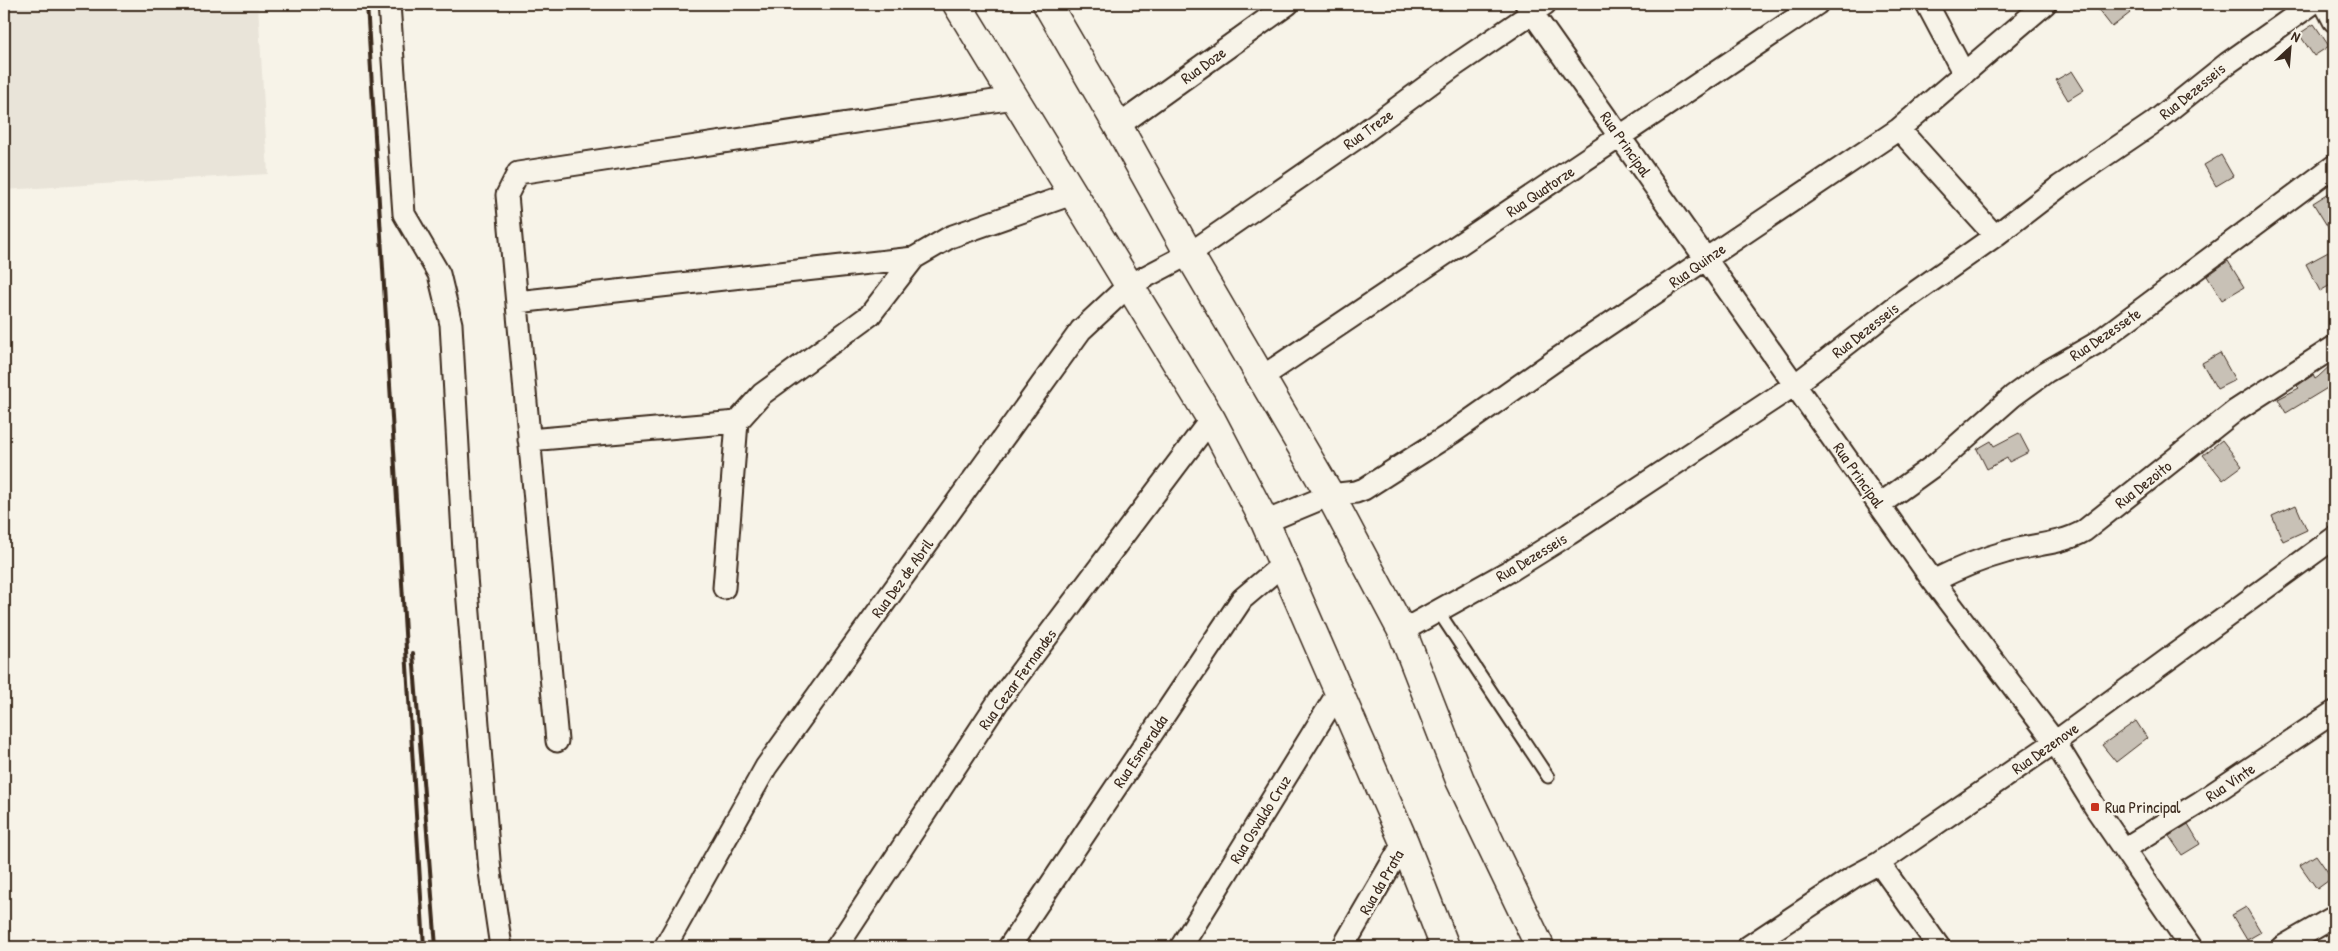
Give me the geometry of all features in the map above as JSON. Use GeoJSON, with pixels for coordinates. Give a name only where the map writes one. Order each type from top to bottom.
{"type":"FeatureCollection","features":[{"type":"Feature","properties":{"kind":"street"},"geometry":{"type":"LineString","coordinates":[[389,4],[404,214],[439,274],[450,324],[464,552],[490,872],[501,947]]}},
{"type":"Feature","properties":{"kind":"street"},"geometry":{"type":"LineString","coordinates":[[957,4],[1211,420],[1265,522],[1282,566],[1404,842],[1445,947]]}},
{"type":"Feature","properties":{"kind":"street"},"geometry":{"type":"LineString","coordinates":[[1047,4],[1189,254],[1330,495],[1402,631],[1460,780],[1540,947]]}},
{"type":"Feature","properties":{"kind":"street","name":"Rua Doze"},"geometry":{"type":"LineString","coordinates":[[1118,126],[1288,4]]}},
{"type":"Feature","properties":{"kind":"street","name":"Rua Quatorze"},"geometry":{"type":"LineString","coordinates":[[1262,377],[1817,4]]}},
{"type":"Feature","properties":{"kind":"street"},"geometry":{"type":"LineString","coordinates":[[1927,4],[1963,72]]}},
{"type":"Feature","properties":{"kind":"street","name":"Rua Quinze"},"geometry":{"type":"LineString","coordinates":[[1265,522],[1330,495],[1356,492],[1400,466],[1899,129],[1963,72],[2045,4]]}},
{"type":"Feature","properties":{"kind":"street","name":"Rua Dezesseis"},"geometry":{"type":"LineString","coordinates":[[1402,631],[1513,569],[1761,405],[1796,384],[1900,303],[1995,236],[2060,186],[2153,123],[2228,63],[2312,4]]}},
{"type":"Feature","properties":{"kind":"street"},"geometry":{"type":"LineString","coordinates":[[2325,4],[2334,21]]}},
{"type":"Feature","properties":{"kind":"street","name":"Rua Principal"},"geometry":{"type":"LineString","coordinates":[[1534,7],[1621,137],[1879,505],[2055,742],[2124,849],[2191,947]]}},
{"type":"Feature","properties":{"kind":"street","name":"Rua Treze"},"geometry":{"type":"LineString","coordinates":[[1189,254],[1534,7]]}},
{"type":"Feature","properties":{"kind":"street"},"geometry":{"type":"LineString","coordinates":[[557,741],[507,195],[518,173],[1014,98]]}},
{"type":"Feature","properties":{"kind":"street"},"geometry":{"type":"LineString","coordinates":[[1899,129],[1995,236]]}},
{"type":"Feature","properties":{"kind":"street","name":"Rua Dezessete"},"geometry":{"type":"LineString","coordinates":[[1879,505],[1936,464],[2013,396],[2046,372],[2094,344],[2334,166]]}},
{"type":"Feature","properties":{"kind":"street"},"geometry":{"type":"LineString","coordinates":[[724,588],[738,422],[762,394],[870,315],[914,258],[950,237],[1072,194]]}},
{"type":"Feature","properties":{"kind":"street","name":"Rua Dez de Abril"},"geometry":{"type":"LineString","coordinates":[[665,947],[766,767],[1081,330],[1128,286],[1189,254]]}},
{"type":"Feature","properties":{"kind":"street"},"geometry":{"type":"LineString","coordinates":[[517,302],[914,258]]}},
{"type":"Feature","properties":{"kind":"street","name":"Rua Dezoito"},"geometry":{"type":"LineString","coordinates":[[1934,581],[1966,564],[2006,552],[2061,542],[2080,534],[2235,411],[2334,348]]}},
{"type":"Feature","properties":{"kind":"street","name":"Rua Cezar Fernandes"},"geometry":{"type":"LineString","coordinates":[[837,947],[998,702],[1211,420]]}},
{"type":"Feature","properties":{"kind":"street"},"geometry":{"type":"LineString","coordinates":[[529,440],[738,422]]}},
{"type":"Feature","properties":{"kind":"street","name":"Rua Dezenove"},"geometry":{"type":"LineString","coordinates":[[1748,947],[1855,876],[1879,863],[2055,742],[2334,538]]}},
{"type":"Feature","properties":{"kind":"street","name":"Rua Esmeralda"},"geometry":{"type":"LineString","coordinates":[[1009,947],[1242,600],[1282,566]]}},
{"type":"Feature","properties":{"kind":"street","name":"Rua Osvaldo Cruz"},"geometry":{"type":"LineString","coordinates":[[1181,947],[1339,692]]}},
{"type":"Feature","properties":{"kind":"street","name":"Rua Vinte"},"geometry":{"type":"LineString","coordinates":[[2124,849],[2199,803],[2334,712]]}},
{"type":"Feature","properties":{"kind":"street","name":"Rua da Prata"},"geometry":{"type":"LineString","coordinates":[[1342,947],[1404,842]]}},
{"type":"Feature","properties":{"kind":"street"},"geometry":{"type":"LineString","coordinates":[[1879,863],[1939,947]]}},
{"type":"Feature","properties":{"kind":"street"},"geometry":{"type":"LineString","coordinates":[[2282,947],[2334,917]]}},
{"type":"Feature","properties":{"kind":"lane"},"geometry":{"type":"LineString","coordinates":[[1438,611],[1548,777]]}},
{"type":"Feature","properties":{"kind":"shaded area"},"geometry":{"type":"Polygon","coordinates":[[[4,4],[258,4],[268,174],[4,190],[4,4]]]}},
{"type":"Feature","properties":{"kind":"building"},"geometry":{"type":"Polygon","coordinates":[[[2094,4],[2123,4],[2130,13],[2112,27],[2094,4]]]}},
{"type":"Feature","properties":{"kind":"building"},"geometry":{"type":"Polygon","coordinates":[[[2314,24],[2329,46],[2314,56],[2299,34],[2314,24]]]}},
{"type":"Feature","properties":{"kind":"building"},"geometry":{"type":"Polygon","coordinates":[[[2072,71],[2084,90],[2068,100],[2056,80],[2072,71]]]}},
{"type":"Feature","properties":{"kind":"building"},"geometry":{"type":"Polygon","coordinates":[[[2221,155],[2233,176],[2216,186],[2204,165],[2221,155]]]}},
{"type":"Feature","properties":{"kind":"building"},"geometry":{"type":"Polygon","coordinates":[[[2334,190],[2334,237],[2313,203],[2334,190]]]}},
{"type":"Feature","properties":{"kind":"building"},"geometry":{"type":"Polygon","coordinates":[[[2334,249],[2334,283],[2320,291],[2306,264],[2334,249]]]}},
{"type":"Feature","properties":{"kind":"building"},"geometry":{"type":"Polygon","coordinates":[[[2228,261],[2244,287],[2222,300],[2207,276],[2228,261]]]}},
{"type":"Feature","properties":{"kind":"building"},"geometry":{"type":"Polygon","coordinates":[[[2220,353],[2235,380],[2217,389],[2202,363],[2220,353]]]}},
{"type":"Feature","properties":{"kind":"building"},"geometry":{"type":"Polygon","coordinates":[[[2334,362],[2334,384],[2286,413],[2278,399],[2299,388],[2297,386],[2313,375],[2315,379],[2334,362]]]}},
{"type":"Feature","properties":{"kind":"building"},"geometry":{"type":"Polygon","coordinates":[[[2019,433],[2029,452],[2009,462],[2007,458],[1987,469],[1977,449],[1991,441],[1994,446],[2019,433]]]}},
{"type":"Feature","properties":{"kind":"building"},"geometry":{"type":"Polygon","coordinates":[[[2222,440],[2242,466],[2223,480],[2203,455],[2222,440]]]}},
{"type":"Feature","properties":{"kind":"building"},"geometry":{"type":"Polygon","coordinates":[[[2296,505],[2307,530],[2283,541],[2272,516],[2296,505]]]}},
{"type":"Feature","properties":{"kind":"building"},"geometry":{"type":"Polygon","coordinates":[[[2136,721],[2147,738],[2116,762],[2102,745],[2136,721]]]}},
{"type":"Feature","properties":{"kind":"building"},"geometry":{"type":"Polygon","coordinates":[[[2188,824],[2200,844],[2182,855],[2169,836],[2188,824]]]}},
{"type":"Feature","properties":{"kind":"building"},"geometry":{"type":"Polygon","coordinates":[[[2316,855],[2332,878],[2317,889],[2300,865],[2316,855]]]}},
{"type":"Feature","properties":{"kind":"building"},"geometry":{"type":"Polygon","coordinates":[[[2246,907],[2261,932],[2247,940],[2232,915],[2246,907]]]}},
{"type":"Feature","properties":{"kind":"railway"},"geometry":{"type":"LineString","coordinates":[[367,4],[424,947]]}},
{"type":"Feature","properties":{"kind":"railway"},"geometry":{"type":"LineString","coordinates":[[413,653],[436,947]]}},
{"type":"Feature","properties":{"kind":"place","name":"Rua Principal"},"geometry":{"type":"Point","coordinates":[2095,807]}}]}
